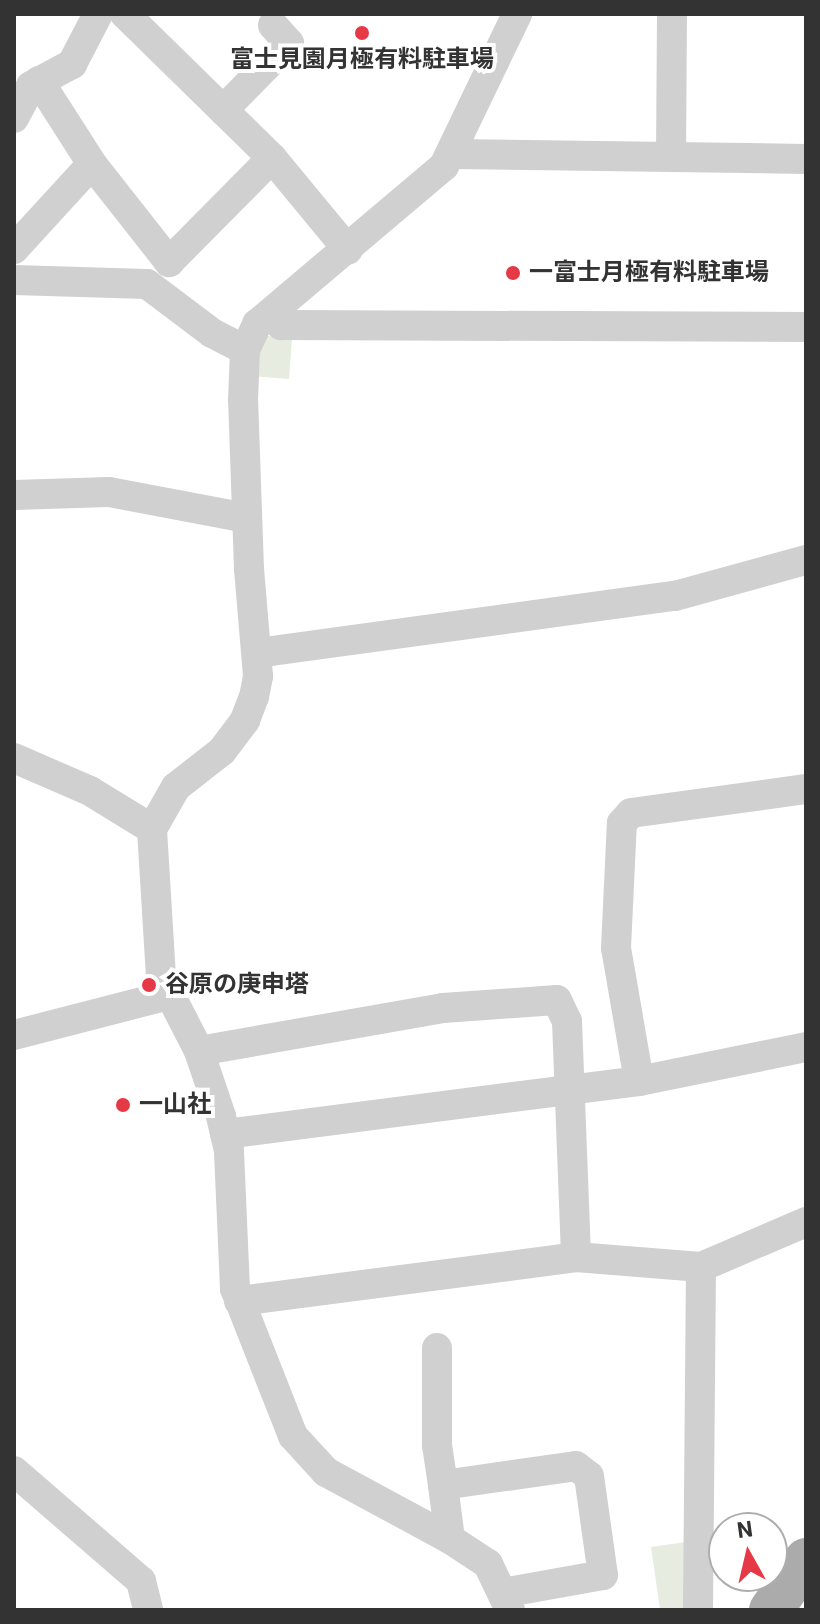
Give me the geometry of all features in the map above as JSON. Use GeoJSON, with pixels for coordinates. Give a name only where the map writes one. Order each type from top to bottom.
{"type":"FeatureCollection","features":[{"type":"Feature","properties":{"kind":"main road"},"geometry":{"type":"LineString","coordinates":[[771,1610],[806,1560]]}},
{"type":"Feature","properties":{"kind":"street"},"geometry":{"type":"LineString","coordinates":[[17,109],[31,86],[72,64],[98,14]]}},
{"type":"Feature","properties":{"kind":"street"},"geometry":{"type":"LineString","coordinates":[[125,14],[272,158],[348,250]]}},
{"type":"Feature","properties":{"kind":"street"},"geometry":{"type":"LineString","coordinates":[[443,1485],[576,1466],[589,1476],[603,1575],[506,1601],[488,1564],[450,1539],[326,1472],[293,1436],[235,1289],[225,1134],[186,1019],[161,977],[152,829],[176,787],[222,751],[245,720],[254,697],[257,653],[247,518],[243,401],[245,350],[257,324],[444,166],[453,154],[517,14]]}},
{"type":"Feature","properties":{"kind":"street"},"geometry":{"type":"LineString","coordinates":[[671,157],[672,14]]}},
{"type":"Feature","properties":{"kind":"street"},"geometry":{"type":"LineString","coordinates":[[223,110],[289,43],[273,25]]}},
{"type":"Feature","properties":{"kind":"street"},"geometry":{"type":"LineString","coordinates":[[39,81],[92,164],[169,262],[272,158]]}},
{"type":"Feature","properties":{"kind":"street"},"geometry":{"type":"LineString","coordinates":[[453,154],[806,159]]}},
{"type":"Feature","properties":{"kind":"street"},"geometry":{"type":"LineString","coordinates":[[14,249],[92,164]]}},
{"type":"Feature","properties":{"kind":"street"},"geometry":{"type":"LineString","coordinates":[[14,280],[147,284],[212,333],[245,350]]}},
{"type":"Feature","properties":{"kind":"street"},"geometry":{"type":"LineString","coordinates":[[271,313],[281,325],[558,329],[806,327]]}},
{"type":"Feature","properties":{"kind":"street"},"geometry":{"type":"LineString","coordinates":[[14,495],[109,492],[247,518]]}},
{"type":"Feature","properties":{"kind":"street"},"geometry":{"type":"LineString","coordinates":[[257,653],[675,596],[806,560]]}},
{"type":"Feature","properties":{"kind":"street"},"geometry":{"type":"LineString","coordinates":[[14,758],[90,791],[152,829]]}},
{"type":"Feature","properties":{"kind":"street"},"geometry":{"type":"LineString","coordinates":[[639,1081],[616,948],[622,823],[631,813],[806,789]]}},
{"type":"Feature","properties":{"kind":"street"},"geometry":{"type":"LineString","coordinates":[[14,1035],[169,995]]}},
{"type":"Feature","properties":{"kind":"street"},"geometry":{"type":"LineString","coordinates":[[199,1051],[443,1008],[557,1000],[567,1021],[576,1257]]}},
{"type":"Feature","properties":{"kind":"street"},"geometry":{"type":"LineString","coordinates":[[225,1134],[639,1081],[806,1047]]}},
{"type":"Feature","properties":{"kind":"street"},"geometry":{"type":"LineString","coordinates":[[239,1301],[576,1257],[701,1267],[806,1222]]}},
{"type":"Feature","properties":{"kind":"street"},"geometry":{"type":"LineString","coordinates":[[698,1610],[701,1267]]}},
{"type":"Feature","properties":{"kind":"street"},"geometry":{"type":"LineString","coordinates":[[437,1348],[437,1445],[450,1539]]}},
{"type":"Feature","properties":{"kind":"street"},"geometry":{"type":"LineString","coordinates":[[14,1471],[141,1581],[148,1610]]}},
{"type":"Feature","properties":{"kind":"shaded area"},"geometry":{"type":"Polygon","coordinates":[[[261,335],[292,339],[289,379],[251,376],[261,335]]]}},
{"type":"Feature","properties":{"kind":"shaded area"},"geometry":{"type":"Polygon","coordinates":[[[686,1542],[686,1610],[653,1610],[660,1609],[651,1547],[686,1542]]]}},
{"type":"Feature","properties":{"kind":"place","name":"富士見園月極有料駐車場"},"geometry":{"type":"Point","coordinates":[362,33]}},
{"type":"Feature","properties":{"kind":"place","name":"一富士月極有料駐車場"},"geometry":{"type":"Point","coordinates":[513,273]}},
{"type":"Feature","properties":{"kind":"place","name":"谷原の庚申塔"},"geometry":{"type":"Point","coordinates":[149,985]}},
{"type":"Feature","properties":{"kind":"place","name":"一山社"},"geometry":{"type":"Point","coordinates":[123,1105]}}]}
